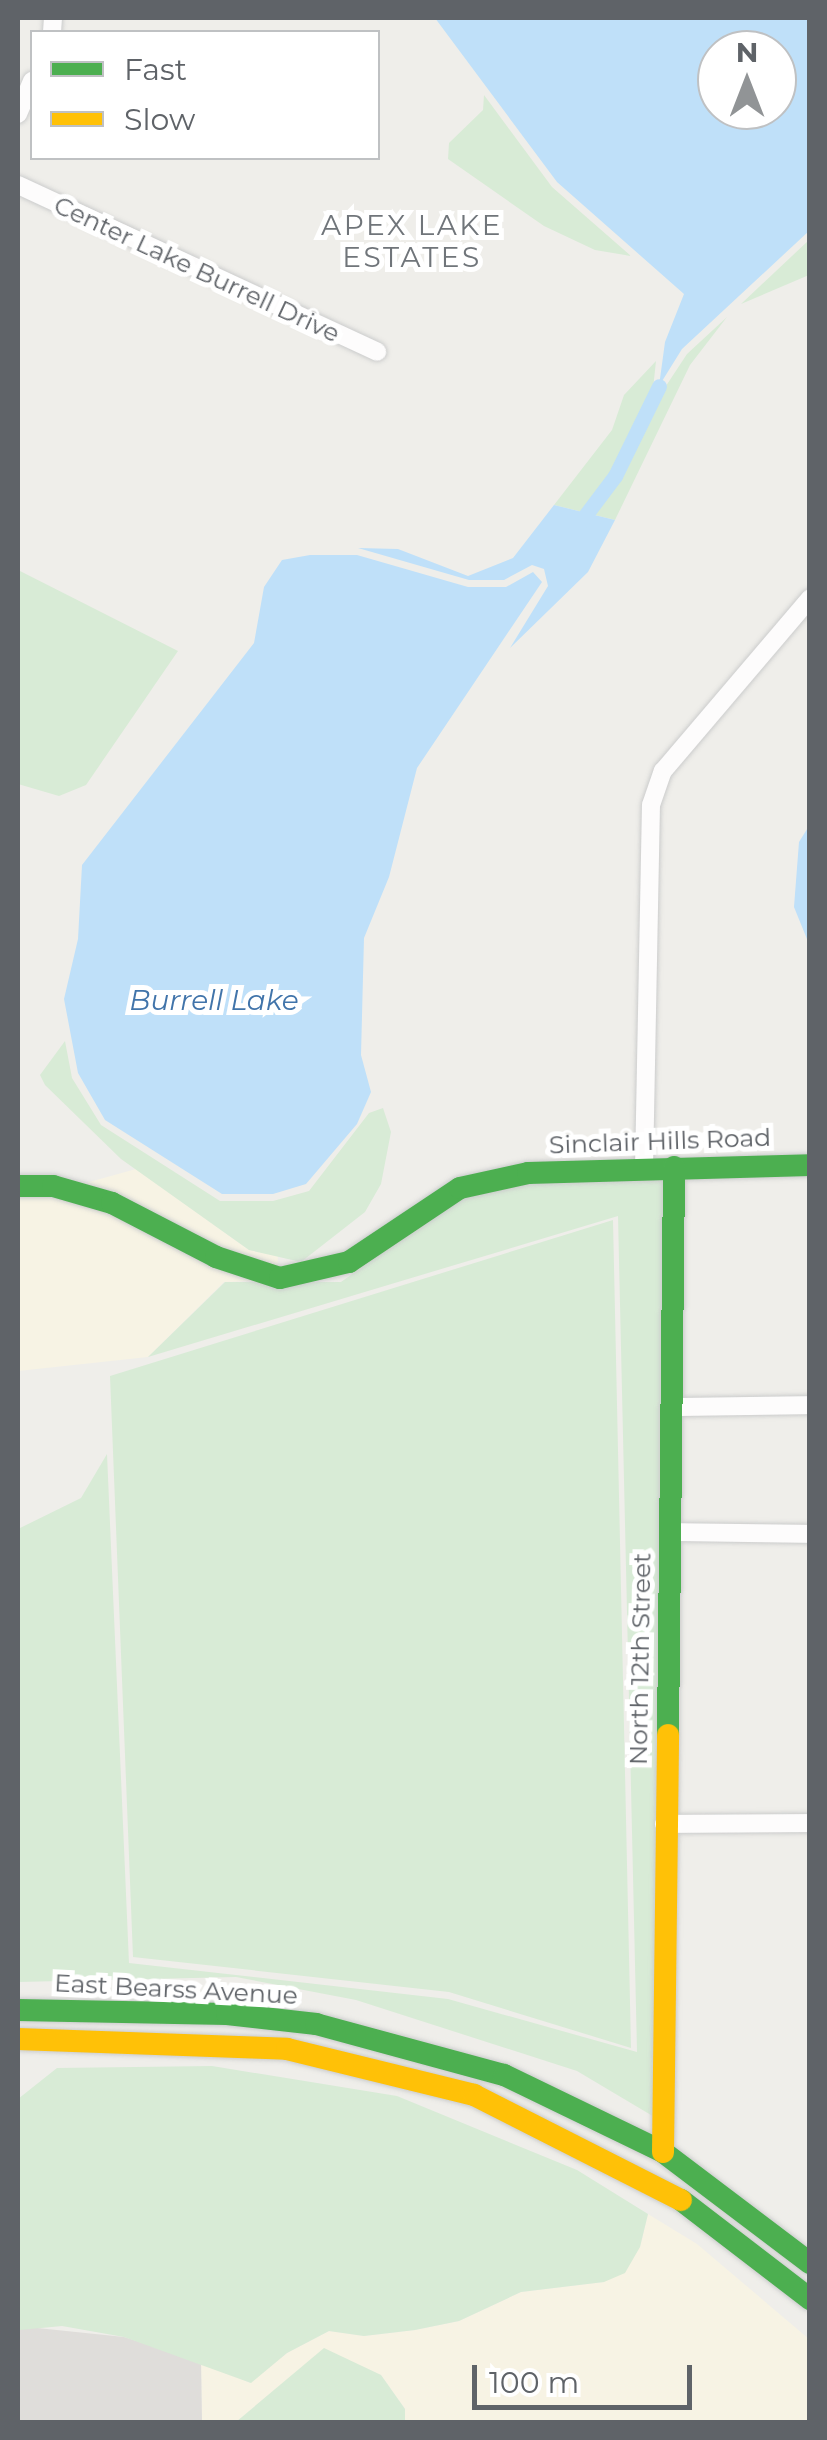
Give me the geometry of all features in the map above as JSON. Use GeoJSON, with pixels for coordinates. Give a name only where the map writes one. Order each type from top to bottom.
{"type":"FeatureCollection","features":[{"type":"Feature","properties":{"kind":"street"},"geometry":{"type":"LineString","coordinates":[[18,114],[30,86]]}},
{"type":"Feature","properties":{"kind":"street","name":"Center Lake Burrell Drive"},"geometry":{"type":"LineString","coordinates":[[18,185],[377,352]]}},
{"type":"Feature","properties":{"kind":"street"},"geometry":{"type":"LineString","coordinates":[[644,1168],[650,806],[672,758],[810,598]]}},
{"type":"Feature","properties":{"kind":"street","name":"Sinclair Hills Road"},"geometry":{"type":"LineString","coordinates":[[18,1186],[52,1186],[112,1202],[231,1264],[280,1278],[349,1262],[460,1188],[528,1173],[810,1165]]}},
{"type":"Feature","properties":{"kind":"street","name":"North 12th Street"},"geometry":{"type":"LineString","coordinates":[[663,2152],[674,1167]]}},
{"type":"Feature","properties":{"kind":"street"},"geometry":{"type":"LineString","coordinates":[[671,1407],[810,1405]]}},
{"type":"Feature","properties":{"kind":"street"},"geometry":{"type":"LineString","coordinates":[[669,1532],[810,1534]]}},
{"type":"Feature","properties":{"kind":"street"},"geometry":{"type":"LineString","coordinates":[[664,1824],[810,1824]]}},
{"type":"Feature","properties":{"kind":"street","name":"East Bearss Avenue"},"geometry":{"type":"LineString","coordinates":[[18,2010],[227,2014],[371,2036],[504,2075],[663,2152],[810,2263]]}},
{"type":"Feature","properties":{"kind":"street","name":"East Bearss Avenue"},"geometry":{"type":"LineString","coordinates":[[18,2038],[287,2049],[474,2095],[661,2184],[810,2299]]}},
{"type":"Feature","properties":{"kind":"shaded area"},"geometry":{"type":"Polygon","coordinates":[[[136,1169],[249,1250],[278,1256],[277,1269],[249,1262],[82,1184],[136,1169]]]}},
{"type":"Feature","properties":{"kind":"shaded area"},"geometry":{"type":"Polygon","coordinates":[[[18,1194],[81,1201],[254,1281],[224,1282],[148,1357],[18,1371],[18,1194]]]}},
{"type":"Feature","properties":{"kind":"shaded area"},"geometry":{"type":"Polygon","coordinates":[[[648,2214],[697,2244],[809,2339],[809,2422],[405,2422],[405,2409],[381,2375],[324,2349],[236,2422],[202,2422],[201,2361],[250,2383],[287,2353],[329,2331],[364,2336],[415,2330],[459,2321],[521,2292],[604,2282],[640,2247],[648,2214]]]}},
{"type":"Feature","properties":{"kind":"shaded area"},"geometry":{"type":"Polygon","coordinates":[[[18,2326],[124,2337],[201,2361],[202,2422],[18,2422],[18,2326]]]}},
{"type":"Feature","properties":{"kind":"green space"},"geometry":{"type":"Polygon","coordinates":[[[484,95],[552,187],[631,256],[595,250],[544,226],[448,159],[449,143],[483,110],[484,95]]]}},
{"type":"Feature","properties":{"kind":"green space"},"geometry":{"type":"Polygon","coordinates":[[[809,240],[809,275],[741,304],[809,240]]]}},
{"type":"Feature","properties":{"kind":"green space"},"geometry":{"type":"Polygon","coordinates":[[[727,317],[690,365],[615,520],[554,505],[612,430],[624,395],[656,361],[653,389],[662,392],[687,354],[727,317]]]}},
{"type":"Feature","properties":{"kind":"green space"},"geometry":{"type":"Polygon","coordinates":[[[18,570],[178,651],[86,785],[59,796],[18,784],[18,570]]]}},
{"type":"Feature","properties":{"kind":"green space"},"geometry":{"type":"Polygon","coordinates":[[[65,1041],[72,1078],[101,1125],[220,1201],[273,1201],[309,1191],[369,1113],[383,1108],[391,1132],[381,1184],[365,1212],[301,1262],[249,1250],[121,1159],[45,1085],[40,1075],[65,1041]]]}},
{"type":"Feature","properties":{"kind":"green space"},"geometry":{"type":"Polygon","coordinates":[[[667,1176],[656,2118],[577,2071],[356,2000],[236,1977],[18,1982],[18,1529],[81,1498],[107,1454],[129,1963],[448,1999],[637,2052],[618,1216],[148,1357],[225,1282],[341,1282],[463,1196],[545,1180],[667,1176]]]}},
{"type":"Feature","properties":{"kind":"green space"},"geometry":{"type":"Polygon","coordinates":[[[613,1220],[631,2048],[449,1992],[133,1957],[110,1376],[613,1220]]]}},
{"type":"Feature","properties":{"kind":"green space"},"geometry":{"type":"Polygon","coordinates":[[[212,2066],[397,2096],[577,2170],[648,2214],[640,2247],[625,2273],[604,2282],[521,2292],[459,2321],[415,2330],[364,2336],[329,2331],[287,2353],[251,2383],[124,2337],[62,2326],[20,2330],[18,2099],[57,2068],[212,2066]]]}},
{"type":"Feature","properties":{"kind":"green space"},"geometry":{"type":"Polygon","coordinates":[[[324,2348],[381,2375],[405,2409],[405,2422],[236,2422],[324,2348]]]}},
{"type":"Feature","properties":{"kind":"water"},"geometry":{"type":"Polygon","coordinates":[[[435,18],[809,18],[809,231],[682,349],[659,386],[665,342],[684,294],[557,182],[435,18]]]}},
{"type":"Feature","properties":{"kind":"water"},"geometry":{"type":"Polygon","coordinates":[[[554,505],[615,520],[588,572],[510,648],[548,586],[544,569],[532,565],[504,580],[469,580],[358,548],[398,549],[468,576],[513,558],[554,505]]]}},
{"type":"Feature","properties":{"kind":"water","name":"Burrell Lake"},"geometry":{"type":"Polygon","coordinates":[[[310,555],[357,555],[468,587],[506,587],[533,572],[542,582],[417,768],[389,877],[364,938],[361,1055],[371,1092],[357,1124],[306,1184],[273,1194],[222,1194],[105,1120],[78,1073],[64,999],[78,939],[82,865],[254,643],[264,587],[282,560],[310,555]]]}},
{"type":"Feature","properties":{"kind":"water"},"geometry":{"type":"Polygon","coordinates":[[[809,826],[809,944],[794,907],[799,842],[809,826]]]}},
{"type":"Feature","properties":{"kind":"waterway"},"geometry":{"type":"LineString","coordinates":[[575,529],[615,476],[659,386]]}},
{"type":"Feature","properties":{"kind":"traffic: fast"},"geometry":{"type":"LineString","coordinates":[[18,1186],[53,1186],[112,1203],[216,1257],[280,1278],[349,1262],[460,1188],[528,1173],[810,1165]]}},
{"type":"Feature","properties":{"kind":"traffic: fast"},"geometry":{"type":"LineString","coordinates":[[668,1735],[674,1167]]}},
{"type":"Feature","properties":{"kind":"traffic: fast"},"geometry":{"type":"LineString","coordinates":[[18,2010],[227,2014],[316,2024],[504,2075],[663,2152],[810,2263]]}},
{"type":"Feature","properties":{"kind":"traffic: fast"},"geometry":{"type":"LineString","coordinates":[[681,2200],[810,2299]]}},
{"type":"Feature","properties":{"kind":"traffic: slow"},"geometry":{"type":"LineString","coordinates":[[663,2152],[668,1735]]}},
{"type":"Feature","properties":{"kind":"traffic: slow"},"geometry":{"type":"LineString","coordinates":[[18,2039],[287,2049],[474,2095],[681,2200]]}},
{"type":"Feature","properties":{"kind":"district","name":"APEX LAKE ESTATES"},"geometry":{"type":"Point","coordinates":[412,241]}}]}
